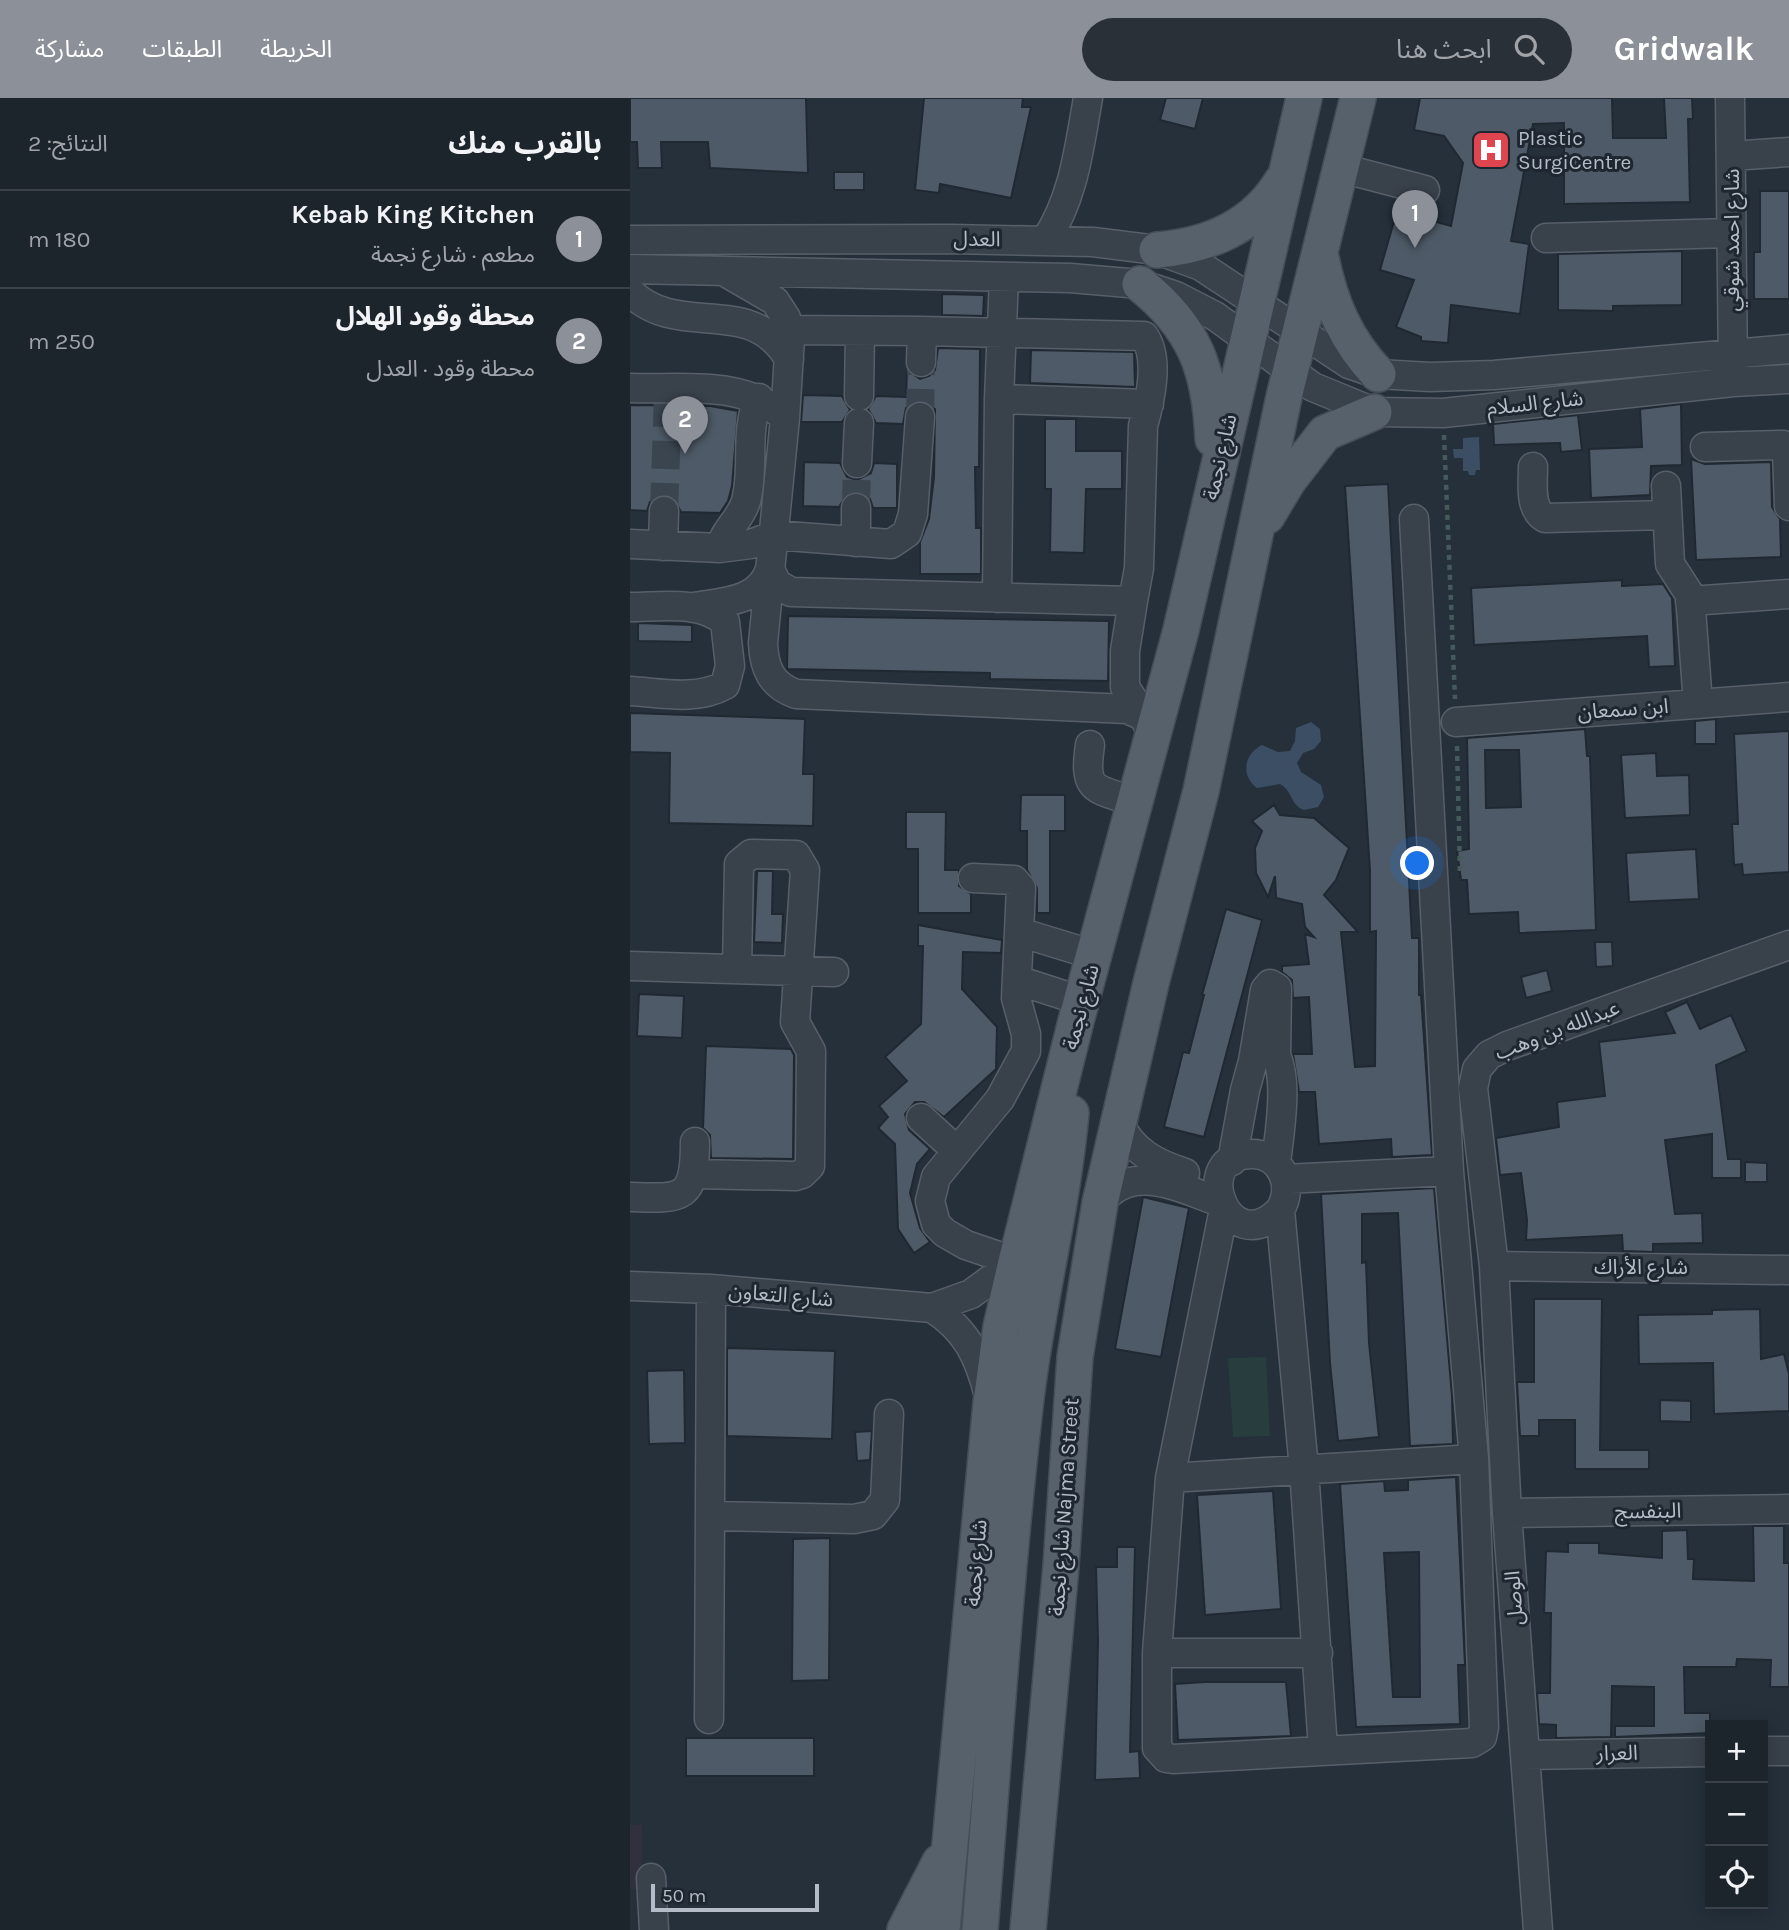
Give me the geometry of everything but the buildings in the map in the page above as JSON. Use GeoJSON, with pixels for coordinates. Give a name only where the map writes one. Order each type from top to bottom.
{"type":"FeatureCollection","features":[{"type":"Feature","properties":{"kind":"main road","name":"شارع نجمة"},"geometry":{"type":"LineString","coordinates":[[942,1930],[991,1403],[1001,1327],[1079,1011],[1136,802],[1149,726],[1216,478],[1304,98]]}},
{"type":"Feature","properties":{"kind":"main road"},"geometry":{"type":"LineString","coordinates":[[1119,1122],[1151,984],[1201,791],[1290,373],[1358,98]]}},
{"type":"Feature","properties":{"kind":"main road"},"geometry":{"type":"LineString","coordinates":[[1157,250],[1187,248],[1228,232],[1271,200],[1285,175]]}},
{"type":"Feature","properties":{"kind":"main road"},"geometry":{"type":"LineString","coordinates":[[1320,255],[1336,314],[1360,355],[1378,374]]}},
{"type":"Feature","properties":{"kind":"main road"},"geometry":{"type":"LineString","coordinates":[[1140,284],[1175,317],[1197,350],[1210,394],[1216,478]]}},
{"type":"Feature","properties":{"kind":"main road"},"geometry":{"type":"LineString","coordinates":[[1253,540],[1288,481],[1325,433],[1374,412]]}},
{"type":"Feature","properties":{"kind":"main road"},"geometry":{"type":"LineString","coordinates":[[980,1930],[1025,1406],[1038,1312],[1067,1158],[1079,1011]]}},
{"type":"Feature","properties":{"kind":"main road","name":"شارع نجمة Najma Street"},"geometry":{"type":"LineString","coordinates":[[1033,1894],[1075,1357],[1100,1203],[1119,1122]]}},
{"type":"Feature","properties":{"kind":"main road"},"geometry":{"type":"LineString","coordinates":[[905,1930],[949,1843]]}},
{"type":"Feature","properties":{"kind":"main road"},"geometry":{"type":"LineString","coordinates":[[1028,1930],[1033,1894]]}},
{"type":"Feature","properties":{"kind":"main road"},"geometry":{"type":"LineString","coordinates":[[1033,1894],[1046,1930]]}},
{"type":"Feature","properties":{"kind":"street"},"geometry":{"type":"LineString","coordinates":[[1045,241],[1059,219],[1072,183],[1088,98]]}},
{"type":"Feature","properties":{"kind":"street","name":"شارع احمد شوقي"},"geometry":{"type":"LineString","coordinates":[[1730,98],[1733,382]]}},
{"type":"Feature","properties":{"kind":"street"},"geometry":{"type":"LineString","coordinates":[[1731,156],[1789,152]]}},
{"type":"Feature","properties":{"kind":"street"},"geometry":{"type":"LineString","coordinates":[[1341,168],[1425,190]]}},
{"type":"Feature","properties":{"kind":"street"},"geometry":{"type":"LineString","coordinates":[[1072,183],[1080,219],[1093,242]]}},
{"type":"Feature","properties":{"kind":"street"},"geometry":{"type":"LineString","coordinates":[[1546,238],[1731,233]]}},
{"type":"Feature","properties":{"kind":"street","name":"العدل"},"geometry":{"type":"LineString","coordinates":[[630,240],[1045,241],[1093,242],[1157,250],[1201,266],[1301,332]]}},
{"type":"Feature","properties":{"kind":"street","name":"العدل"},"geometry":{"type":"LineString","coordinates":[[630,269],[1108,279],[1140,284],[1215,316],[1290,373]]}},
{"type":"Feature","properties":{"kind":"street"},"geometry":{"type":"LineString","coordinates":[[721,270],[775,301],[786,318],[788,330],[785,418],[764,656],[766,670],[774,682],[786,690],[823,695],[1106,706],[1127,709],[1149,726]]}},
{"type":"Feature","properties":{"kind":"street"},"geometry":{"type":"LineString","coordinates":[[997,598],[999,399],[1004,278]]}},
{"type":"Feature","properties":{"kind":"street"},"geometry":{"type":"LineString","coordinates":[[630,292],[642,303],[669,315],[748,323],[772,336],[789,359]]}},
{"type":"Feature","properties":{"kind":"street"},"geometry":{"type":"LineString","coordinates":[[788,330],[1144,336],[1152,355],[1149,404],[1143,426],[1139,568],[1125,651],[1125,687],[1149,726]]}},
{"type":"Feature","properties":{"kind":"street"},"geometry":{"type":"LineString","coordinates":[[857,463],[860,331]]}},
{"type":"Feature","properties":{"kind":"street"},"geometry":{"type":"LineString","coordinates":[[921,362],[922,331]]}},
{"type":"Feature","properties":{"kind":"street","name":"شارع السلام"},"geometry":{"type":"LineString","coordinates":[[1301,332],[1349,365],[1378,374],[1430,377],[1494,375],[1789,349]]}},
{"type":"Feature","properties":{"kind":"street","name":"شارع السلام"},"geometry":{"type":"LineString","coordinates":[[1290,373],[1314,387],[1374,412],[1443,413],[1733,382],[1789,379]]}},
{"type":"Feature","properties":{"kind":"street"},"geometry":{"type":"LineString","coordinates":[[630,388],[668,392],[730,391],[759,398],[785,418]]}},
{"type":"Feature","properties":{"kind":"street"},"geometry":{"type":"LineString","coordinates":[[720,548],[727,529],[746,504],[751,423],[759,398]]}},
{"type":"Feature","properties":{"kind":"street"},"geometry":{"type":"LineString","coordinates":[[999,399],[1149,404]]}},
{"type":"Feature","properties":{"kind":"street"},"geometry":{"type":"LineString","coordinates":[[630,544],[720,548],[751,544],[774,536],[891,544],[907,533],[913,513],[920,418]]}},
{"type":"Feature","properties":{"kind":"street"},"geometry":{"type":"LineString","coordinates":[[1705,447],[1783,445],[1787,452],[1789,506]]}},
{"type":"Feature","properties":{"kind":"street"},"geometry":{"type":"LineString","coordinates":[[1533,467],[1534,505],[1537,513],[1545,518],[1667,515]]}},
{"type":"Feature","properties":{"kind":"street"},"geometry":{"type":"LineString","coordinates":[[1666,486],[1670,564],[1687,590],[1690,601],[1698,704]]}},
{"type":"Feature","properties":{"kind":"street"},"geometry":{"type":"LineString","coordinates":[[856,508],[856,542]]}},
{"type":"Feature","properties":{"kind":"street"},"geometry":{"type":"LineString","coordinates":[[663,546],[664,511]]}},
{"type":"Feature","properties":{"kind":"street"},"geometry":{"type":"LineString","coordinates":[[1323,1749],[1304,1469],[1280,1210],[1287,1192],[1281,1171],[1283,1090],[1265,1058],[1223,1189],[1170,1478],[1157,1653],[1157,1748],[1166,1758],[1472,1743],[1482,1737],[1485,1727],[1474,1459],[1449,1171],[1414,519]]}},
{"type":"Feature","properties":{"kind":"street"},"geometry":{"type":"LineString","coordinates":[[771,569],[777,584],[791,592],[1133,601]]}},
{"type":"Feature","properties":{"kind":"street"},"geometry":{"type":"LineString","coordinates":[[630,607],[702,610],[750,595],[764,583],[771,569]]}},
{"type":"Feature","properties":{"kind":"street"},"geometry":{"type":"LineString","coordinates":[[1690,601],[1789,594]]}},
{"type":"Feature","properties":{"kind":"street"},"geometry":{"type":"LineString","coordinates":[[633,687],[692,695],[711,693],[725,685],[730,666],[725,622],[702,610]]}},
{"type":"Feature","properties":{"kind":"street","name":"ابن سمعان"},"geometry":{"type":"LineString","coordinates":[[1457,722],[1789,697]]}},
{"type":"Feature","properties":{"kind":"street"},"geometry":{"type":"LineString","coordinates":[[1090,745],[1086,771],[1091,783],[1096,788],[1136,802]]}},
{"type":"Feature","properties":{"kind":"street"},"geometry":{"type":"LineString","coordinates":[[694,1174],[795,1176],[802,1174],[810,1166],[811,1051],[795,1022],[805,870],[802,860],[789,854],[751,854],[739,864],[737,969]]}},
{"type":"Feature","properties":{"kind":"street"},"geometry":{"type":"LineString","coordinates":[[973,878],[1009,879],[1019,883],[1021,888],[1017,1006],[1026,1034],[1026,1051],[1000,1099],[957,1151],[931,1189],[931,1213],[936,1224],[955,1239],[1015,1266]]}},
{"type":"Feature","properties":{"kind":"street"},"geometry":{"type":"LineString","coordinates":[[1019,932],[1094,955]]}},
{"type":"Feature","properties":{"kind":"street","name":"عبدالله بن وهب"},"geometry":{"type":"LineString","coordinates":[[1494,1266],[1473,1088],[1477,1069],[1489,1055],[1789,945]]}},
{"type":"Feature","properties":{"kind":"street"},"geometry":{"type":"LineString","coordinates":[[630,966],[834,972]]}},
{"type":"Feature","properties":{"kind":"street"},"geometry":{"type":"LineString","coordinates":[[1017,980],[1079,1011]]}},
{"type":"Feature","properties":{"kind":"street"},"geometry":{"type":"LineString","coordinates":[[920,1118],[957,1151]]}},
{"type":"Feature","properties":{"kind":"street"},"geometry":{"type":"LineString","coordinates":[[1119,1122],[1131,1143],[1148,1158],[1223,1189]]}},
{"type":"Feature","properties":{"kind":"street"},"geometry":{"type":"LineString","coordinates":[[630,1197],[678,1195],[691,1182],[694,1174],[695,1142]]}},
{"type":"Feature","properties":{"kind":"street"},"geometry":{"type":"LineString","coordinates":[[1223,1189],[1254,1154],[1281,1171],[1449,1171]]}},
{"type":"Feature","properties":{"kind":"street"},"geometry":{"type":"LineString","coordinates":[[1100,1203],[1115,1187],[1136,1179],[1223,1189]]}},
{"type":"Feature","properties":{"kind":"street"},"geometry":{"type":"LineString","coordinates":[[1223,1189],[1230,1216],[1247,1223],[1266,1221],[1280,1210]]}},
{"type":"Feature","properties":{"kind":"street","name":"شارع التعاون"},"geometry":{"type":"LineString","coordinates":[[630,1286],[711,1289],[932,1308],[971,1294],[1015,1266]]}},
{"type":"Feature","properties":{"kind":"street","name":"شارع الأراك"},"geometry":{"type":"LineString","coordinates":[[1494,1266],[1789,1270]]}},
{"type":"Feature","properties":{"kind":"street","name":"الوصل"},"geometry":{"type":"LineString","coordinates":[[1494,1266],[1507,1513],[1538,1930]]}},
{"type":"Feature","properties":{"kind":"street"},"geometry":{"type":"LineString","coordinates":[[709,1718],[711,1289]]}},
{"type":"Feature","properties":{"kind":"street"},"geometry":{"type":"LineString","coordinates":[[932,1308],[950,1319],[975,1350],[991,1403]]}},
{"type":"Feature","properties":{"kind":"street"},"geometry":{"type":"LineString","coordinates":[[711,1516],[854,1519],[873,1515],[885,1500],[889,1414]]}},
{"type":"Feature","properties":{"kind":"street"},"geometry":{"type":"LineString","coordinates":[[1170,1478],[1474,1459]]}},
{"type":"Feature","properties":{"kind":"street","name":"البنفسج"},"geometry":{"type":"LineString","coordinates":[[1507,1513],[1789,1509]]}},
{"type":"Feature","properties":{"kind":"street"},"geometry":{"type":"LineString","coordinates":[[1157,1653],[1318,1653]]}},
{"type":"Feature","properties":{"kind":"street"},"geometry":{"type":"LineString","coordinates":[[1768,1751],[1789,1751]]}},
{"type":"Feature","properties":{"kind":"street","name":"العرار"},"geometry":{"type":"LineString","coordinates":[[1525,1755],[1705,1752]]}},
{"type":"Feature","properties":{"kind":"street"},"geometry":{"type":"LineString","coordinates":[[651,1878],[654,1930]]}},
{"type":"Feature","properties":{"kind":"shaded area"},"geometry":{"type":"Polygon","coordinates":[[[1479,437],[1480,470],[1476,470],[1475,475],[1469,475],[1468,471],[1463,471],[1463,458],[1454,458],[1453,449],[1463,449],[1463,438],[1479,437]]]}},
{"type":"Feature","properties":{"kind":"shaded area"},"geometry":{"type":"Polygon","coordinates":[[[1311,722],[1320,729],[1321,741],[1314,749],[1303,753],[1297,763],[1301,772],[1321,785],[1324,797],[1318,807],[1304,810],[1296,805],[1280,784],[1257,788],[1248,778],[1246,766],[1251,754],[1262,745],[1278,752],[1290,751],[1295,741],[1296,728],[1311,722]]]}},
{"type":"Feature","properties":{"kind":"shaded area"},"geometry":{"type":"Polygon","coordinates":[[[630,1825],[642,1825],[642,1889],[630,1889],[630,1825]]]}},
{"type":"Feature","properties":{"kind":"green space"},"geometry":{"type":"Polygon","coordinates":[[[1266,1357],[1270,1436],[1233,1437],[1228,1358],[1266,1357]]]}},
{"type":"Feature","properties":{"kind":"tunnel"},"geometry":{"type":"LineString","coordinates":[[920,417],[921,362]]}},
{"type":"Feature","properties":{"kind":"tunnel"},"geometry":{"type":"LineString","coordinates":[[664,511],[668,395]]}},
{"type":"Feature","properties":{"kind":"tunnel"},"geometry":{"type":"LineString","coordinates":[[856,508],[857,463]]}},
{"type":"Feature","properties":{"kind":"place","name":"Plastic SurgiCentre"},"geometry":{"type":"Point","coordinates":[1491,150]}},
{"type":"Feature","properties":{"kind":"place","name":"Kebab King Kitchen"},"geometry":{"type":"Point","coordinates":[1415,248]}},
{"type":"Feature","properties":{"kind":"place","name":"محطة وقود الهلال"},"geometry":{"type":"Point","coordinates":[685,454]}}]}
